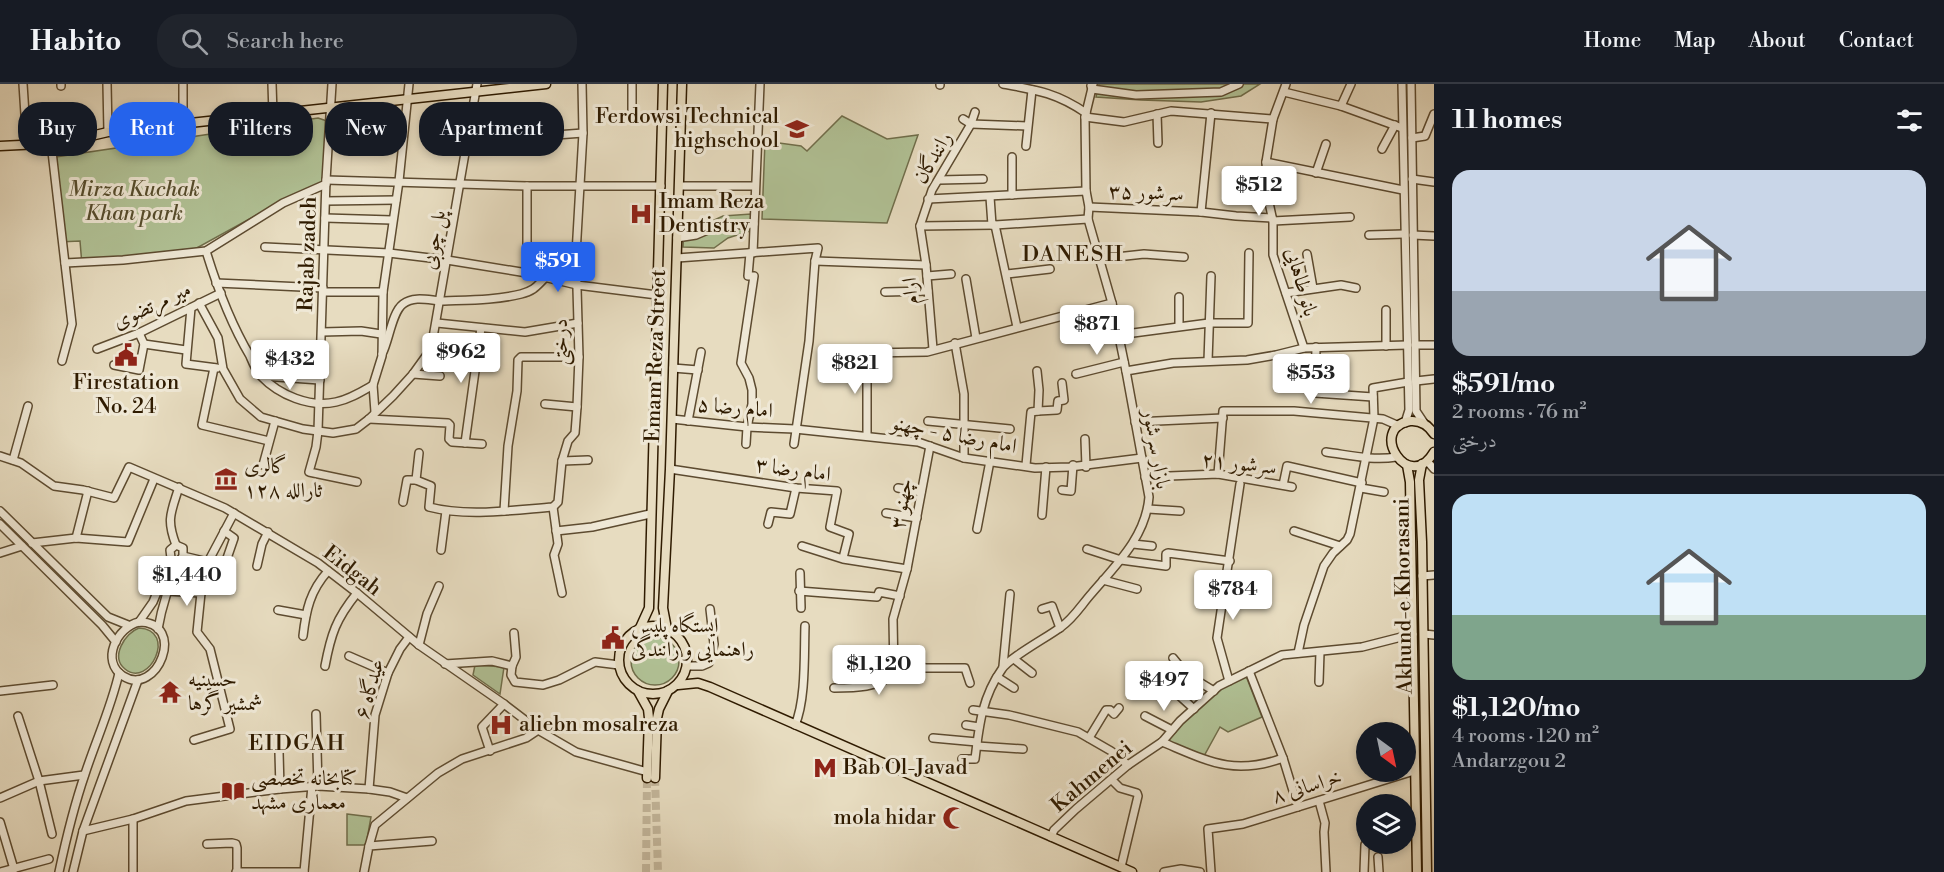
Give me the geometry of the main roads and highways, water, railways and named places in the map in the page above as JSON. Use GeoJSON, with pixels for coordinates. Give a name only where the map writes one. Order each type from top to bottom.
{"type":"FeatureCollection","features":[{"type":"Feature","properties":{"kind":"main road"},"geometry":{"type":"LineString","coordinates":[[0,146],[51,143],[108,132],[407,99],[477,88],[546,84]]}},
{"type":"Feature","properties":{"kind":"main road","name":"Emam Reza Street"},"geometry":{"type":"LineString","coordinates":[[639,630],[649,608],[663,84]]}},
{"type":"Feature","properties":{"kind":"main road","name":"Emam Reza Street"},"geometry":{"type":"LineString","coordinates":[[667,629],[663,608],[672,419],[682,84]]}},
{"type":"Feature","properties":{"kind":"main road"},"geometry":{"type":"LineString","coordinates":[[1434,434],[1424,423],[1418,421],[1402,425],[1395,431],[1391,444],[1396,457],[1407,465],[1424,463],[1434,452]]}},
{"type":"Feature","properties":{"kind":"main road","name":"Akhund-e Khorasani"},"geometry":{"type":"LineString","coordinates":[[1424,463],[1419,480],[1430,767],[1430,859],[1426,872]]}},
{"type":"Feature","properties":{"kind":"main road","name":"Akhund-e Khorasani"},"geometry":{"type":"LineString","coordinates":[[1407,465],[1410,482],[1417,872]]}},
{"type":"Feature","properties":{"kind":"main road"},"geometry":{"type":"LineString","coordinates":[[638,691],[648,709],[649,776],[659,708],[668,692],[684,676],[687,666],[687,653],[676,634],[658,626],[649,626],[630,636],[623,644],[619,665],[622,676],[638,691],[648,694],[668,692]]}},
{"type":"Feature","properties":{"kind":"main road"},"geometry":{"type":"LineString","coordinates":[[678,684],[698,683],[1132,872]]}},
{"type":"Feature","properties":{"kind":"tunnel"},"geometry":{"type":"LineString","coordinates":[[646,872],[647,778]]}},
{"type":"Feature","properties":{"kind":"tunnel"},"geometry":{"type":"LineString","coordinates":[[655,778],[658,872]]}},
{"type":"Feature","properties":{"kind":"place","name":"Ferdowsi Technical highschool"},"geometry":{"type":"Point","coordinates":[797,129]}},
{"type":"Feature","properties":{"kind":"place","name":"Imam Reza Dentistry"},"geometry":{"type":"Point","coordinates":[641,214]}},
{"type":"Feature","properties":{"kind":"place","name":"Firestation No. 24"},"geometry":{"type":"Point","coordinates":[126,355]}},
{"type":"Feature","properties":{"kind":"place","name":"گالری ثارالله ۱۲۸"},"geometry":{"type":"Point","coordinates":[226,479]}},
{"type":"Feature","properties":{"kind":"place","name":"ایستگاه پلیس راهنمایی و رانندگی"},"geometry":{"type":"Point","coordinates":[613,638]}},
{"type":"Feature","properties":{"kind":"place","name":"حسینیه شمشیر گرها"},"geometry":{"type":"Point","coordinates":[170,692]}},
{"type":"Feature","properties":{"kind":"place","name":"aliebn mosalreza"},"geometry":{"type":"Point","coordinates":[501,725]}},
{"type":"Feature","properties":{"kind":"place","name":"Bab Ol-Javad"},"geometry":{"type":"Point","coordinates":[825,768]}},
{"type":"Feature","properties":{"kind":"place","name":"کتابخانه تخصصی معماری مشهد"},"geometry":{"type":"Point","coordinates":[233,791]}},
{"type":"Feature","properties":{"kind":"place","name":"mola hidar"},"geometry":{"type":"Point","coordinates":[954,818]}},
{"type":"Feature","properties":{"kind":"district","name":"DANESH"},"geometry":{"type":"Point","coordinates":[1073,254]}},
{"type":"Feature","properties":{"kind":"district","name":"EIDGAH"},"geometry":{"type":"Point","coordinates":[297,743]}},
{"type":"Feature","properties":{"kind":"park label","name":"Mirza Kuchak Khan park"},"geometry":{"type":"Point","coordinates":[134,202]}}]}
